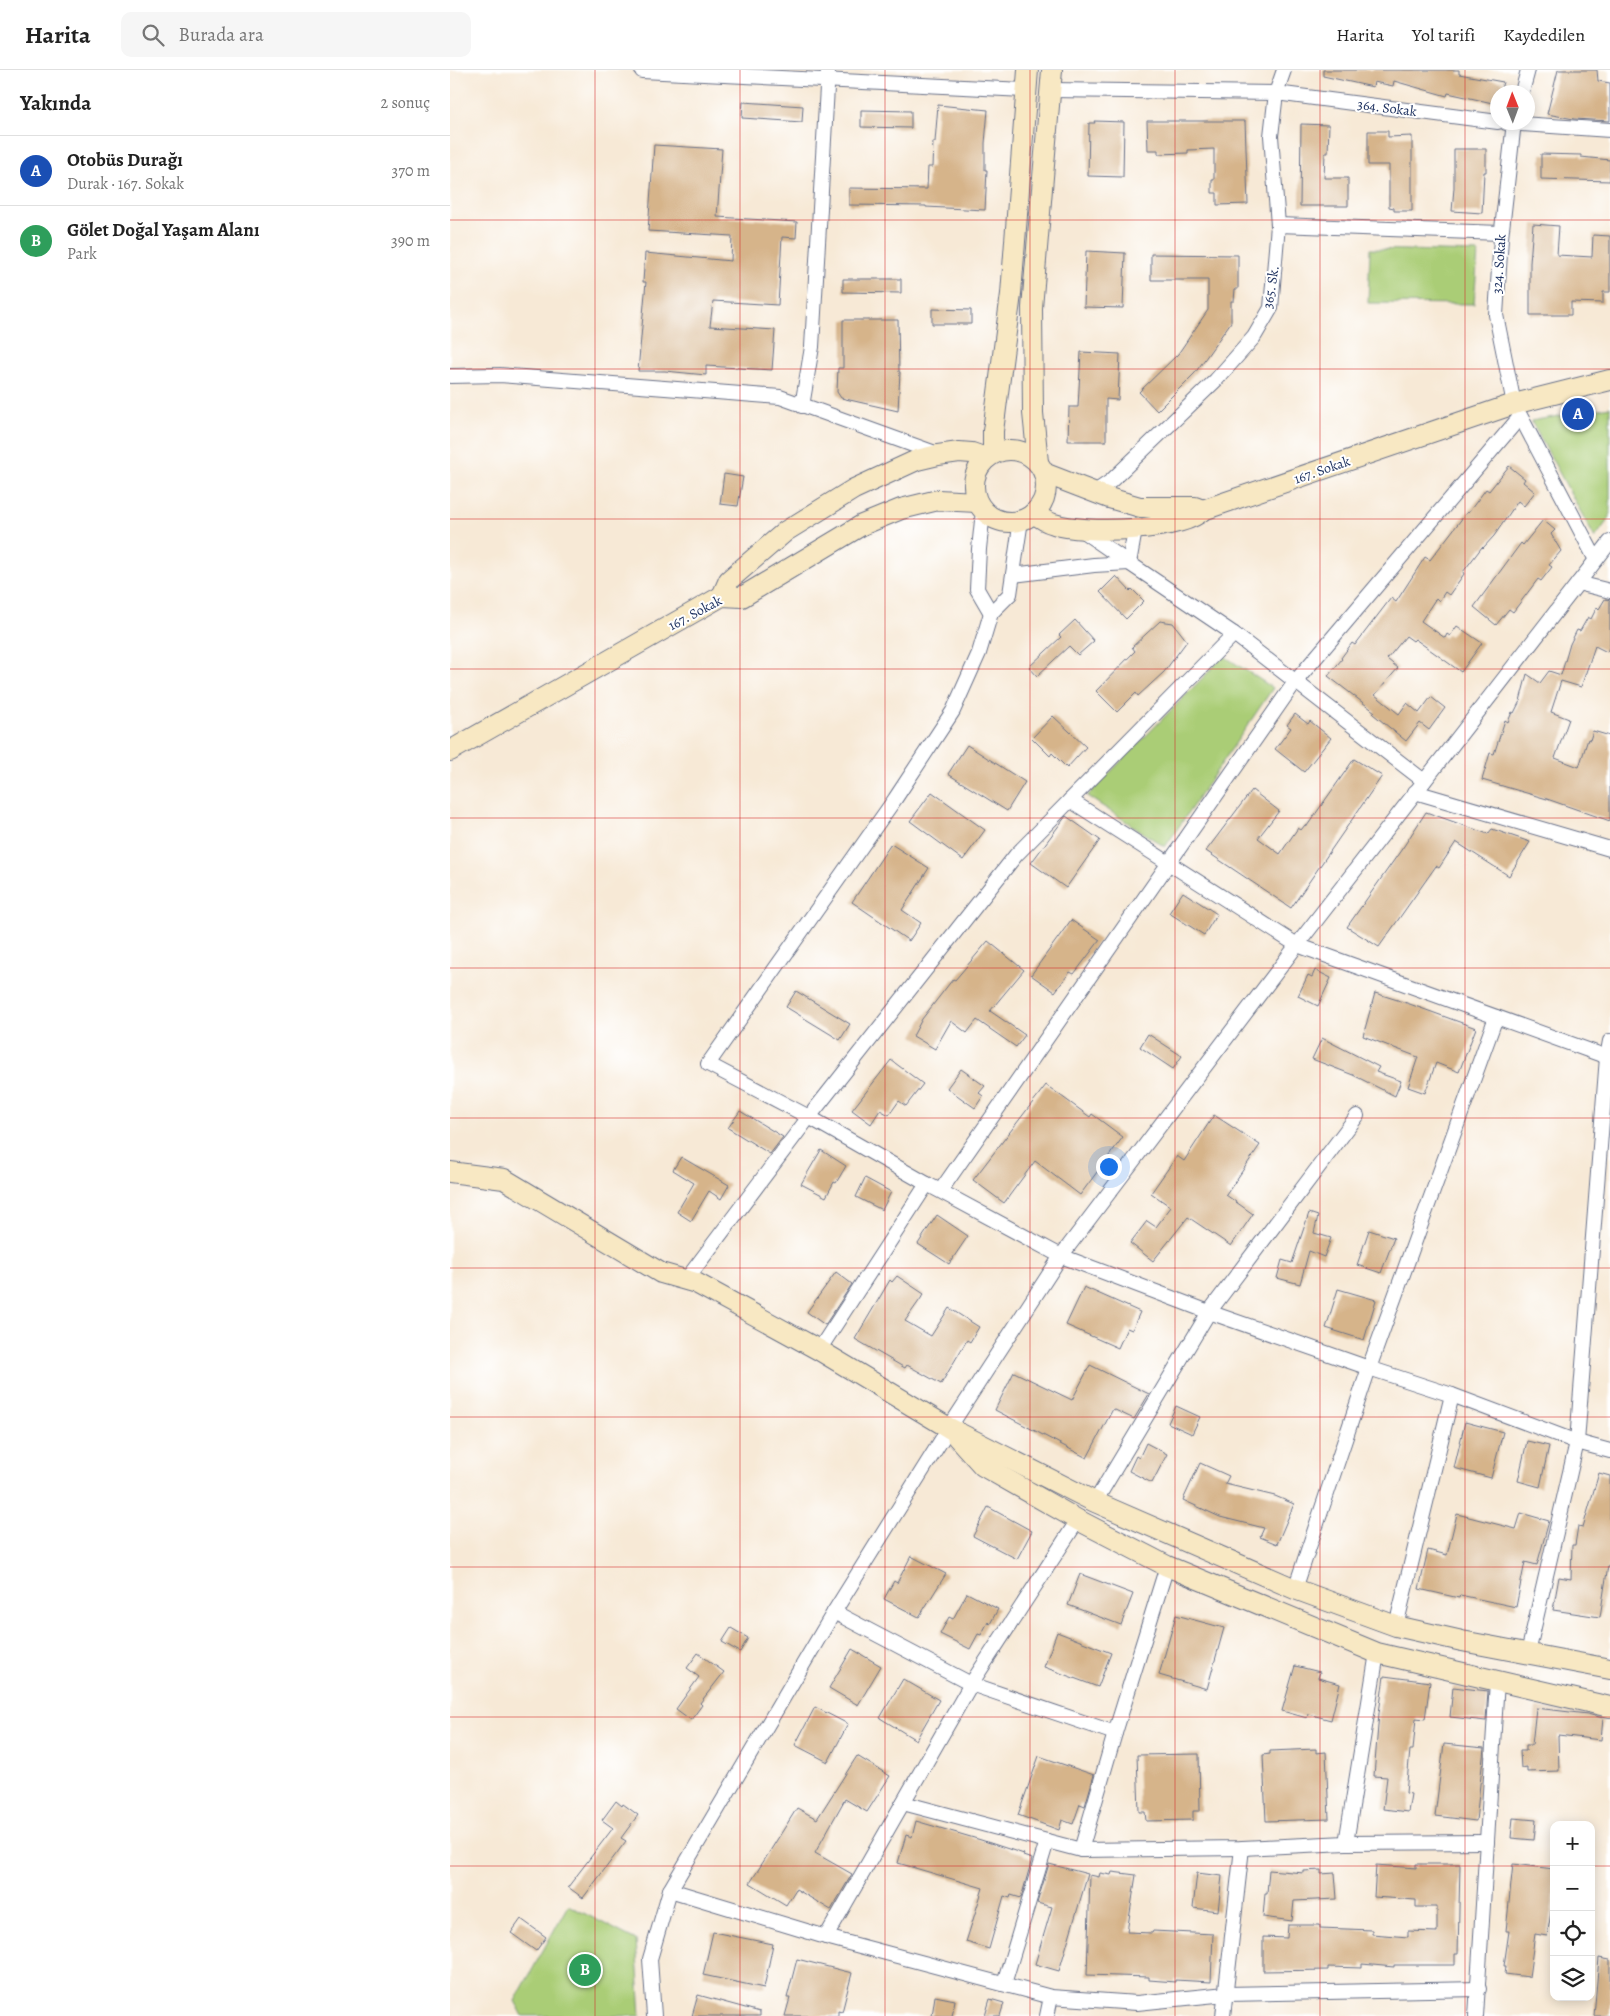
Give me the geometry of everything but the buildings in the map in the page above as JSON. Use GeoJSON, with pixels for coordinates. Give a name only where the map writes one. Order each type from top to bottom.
{"type":"FeatureCollection","features":[{"type":"Feature","properties":{"kind":"street"},"geometry":{"type":"LineString","coordinates":[[990,456],[1011,294],[1028,70]]}},
{"type":"Feature","properties":{"kind":"street","name":"365. Sk."},"geometry":{"type":"LineString","coordinates":[[1095,492],[1111,480],[1216,380],[1254,337],[1271,308],[1278,224],[1271,136],[1276,93],[1284,70]]}},
{"type":"Feature","properties":{"kind":"street"},"geometry":{"type":"LineString","coordinates":[[1524,85],[1528,70]]}},
{"type":"Feature","properties":{"kind":"street"},"geometry":{"type":"LineString","coordinates":[[642,71],[827,75],[1026,90]]}},
{"type":"Feature","properties":{"kind":"street"},"geometry":{"type":"LineString","coordinates":[[802,406],[812,347],[827,75]]}},
{"type":"Feature","properties":{"kind":"street"},"geometry":{"type":"LineString","coordinates":[[1052,80],[1032,308],[1033,413],[1041,467],[1046,484],[1045,496],[1027,517],[1010,594],[992,613],[979,653],[953,711],[895,798],[708,1064],[809,1117],[927,1184],[1062,1256],[1209,1312],[1368,1368],[1452,1395],[1577,1442],[1610,1451]]}},
{"type":"Feature","properties":{"kind":"street","name":"364. Sokak"},"geometry":{"type":"LineString","coordinates":[[1052,80],[1276,93],[1490,121]]}},
{"type":"Feature","properties":{"kind":"street","name":"364. Sokak"},"geometry":{"type":"LineString","coordinates":[[1535,125],[1610,130]]}},
{"type":"Feature","properties":{"kind":"street","name":"324. Sokak"},"geometry":{"type":"LineString","coordinates":[[1507,130],[1496,314],[1517,411],[1596,560]]}},
{"type":"Feature","properties":{"kind":"street"},"geometry":{"type":"LineString","coordinates":[[1278,224],[1501,233]]}},
{"type":"Feature","properties":{"kind":"street"},"geometry":{"type":"LineString","coordinates":[[450,376],[500,375],[780,396],[802,406],[938,455]]}},
{"type":"Feature","properties":{"kind":"street","name":"167. Sokak"},"geometry":{"type":"LineString","coordinates":[[1027,517],[1055,525],[1079,528],[1135,530],[1181,522],[1196,517],[1203,510],[1610,380]]}},
{"type":"Feature","properties":{"kind":"street"},"geometry":{"type":"LineString","coordinates":[[941,1190],[1295,682],[1517,411]]}},
{"type":"Feature","properties":{"kind":"street"},"geometry":{"type":"LineString","coordinates":[[992,613],[977,589],[980,506],[974,482],[977,470],[990,456],[1006,450],[1018,451],[1028,455],[1041,467],[1095,492],[1140,507],[1195,507],[1203,510]]}},
{"type":"Feature","properties":{"kind":"street"},"geometry":{"type":"LineString","coordinates":[[722,596],[729,580],[786,531],[854,489],[917,460],[959,452],[990,456]]}},
{"type":"Feature","properties":{"kind":"street","name":"167. Sokak"},"geometry":{"type":"LineString","coordinates":[[450,751],[722,596],[742,597],[862,525],[901,509],[938,500],[980,506]]}},
{"type":"Feature","properties":{"kind":"street"},"geometry":{"type":"LineString","coordinates":[[980,506],[998,519],[1010,522],[1027,517]]}},
{"type":"Feature","properties":{"kind":"street"},"geometry":{"type":"LineString","coordinates":[[1079,528],[1234,634],[1424,781]]}},
{"type":"Feature","properties":{"kind":"street"},"geometry":{"type":"LineString","coordinates":[[1129,564],[1135,530]]}},
{"type":"Feature","properties":{"kind":"street"},"geometry":{"type":"LineString","coordinates":[[654,2016],[650,1959],[670,1890],[834,1612],[949,1428],[1062,1256],[1297,945],[1610,542]]}},
{"type":"Feature","properties":{"kind":"street"},"geometry":{"type":"LineString","coordinates":[[1013,576],[1094,565],[1129,564]]}},
{"type":"Feature","properties":{"kind":"street"},"geometry":{"type":"LineString","coordinates":[[1578,583],[1610,591]]}},
{"type":"Feature","properties":{"kind":"street"},"geometry":{"type":"LineString","coordinates":[[686,1280],[809,1117],[1016,855],[1234,634]]}},
{"type":"Feature","properties":{"kind":"street"},"geometry":{"type":"LineString","coordinates":[[1415,792],[1610,849]]}},
{"type":"Feature","properties":{"kind":"street"},"geometry":{"type":"LineString","coordinates":[[1070,800],[1297,945],[1608,1058]]}},
{"type":"Feature","properties":{"kind":"street"},"geometry":{"type":"LineString","coordinates":[[1295,1588],[1368,1368],[1496,1017]]}},
{"type":"Feature","properties":{"kind":"street"},"geometry":{"type":"LineString","coordinates":[[1528,1653],[1577,1442],[1610,1042]]}},
{"type":"Feature","properties":{"kind":"street"},"geometry":{"type":"LineString","coordinates":[[1095,1502],[1209,1312],[1357,1116]]}},
{"type":"Feature","properties":{"kind":"street"},"geometry":{"type":"LineString","coordinates":[[450,1172],[504,1179],[661,1274],[696,1282],[819,1350],[949,1428],[1095,1502],[1295,1588],[1396,1626],[1462,1641],[1610,1668]]}},
{"type":"Feature","properties":{"kind":"street"},"geometry":{"type":"LineString","coordinates":[[819,1350],[927,1184]]}},
{"type":"Feature","properties":{"kind":"street"},"geometry":{"type":"LineString","coordinates":[[1396,1626],[1452,1395]]}},
{"type":"Feature","properties":{"kind":"street"},"geometry":{"type":"LineString","coordinates":[[949,1428],[983,1466],[1078,1520],[1167,1566],[1377,1653],[1610,1708]]}},
{"type":"Feature","properties":{"kind":"street"},"geometry":{"type":"LineString","coordinates":[[826,1937],[972,1684],[1078,1520]]}},
{"type":"Feature","properties":{"kind":"street"},"geometry":{"type":"LineString","coordinates":[[1081,1850],[1167,1566]]}},
{"type":"Feature","properties":{"kind":"street"},"geometry":{"type":"LineString","coordinates":[[834,1612],[972,1684],[1115,1733]]}},
{"type":"Feature","properties":{"kind":"street"},"geometry":{"type":"LineString","coordinates":[[1346,1843],[1377,1653]]}},
{"type":"Feature","properties":{"kind":"street"},"geometry":{"type":"LineString","coordinates":[[1476,2016],[1497,1681]]}},
{"type":"Feature","properties":{"kind":"street"},"geometry":{"type":"LineString","coordinates":[[903,1803],[1081,1850],[1242,1848],[1346,1843],[1487,1842]]}},
{"type":"Feature","properties":{"kind":"street"},"geometry":{"type":"LineString","coordinates":[[1004,1984],[1047,1841]]}},
{"type":"Feature","properties":{"kind":"street"},"geometry":{"type":"LineString","coordinates":[[1223,2016],[1242,1848]]}},
{"type":"Feature","properties":{"kind":"street"},"geometry":{"type":"LineString","coordinates":[[670,1890],[826,1937],[1051,1997],[1137,2003],[1226,1994],[1479,1989]]}},
{"type":"Feature","properties":{"kind":"street"},"geometry":{"type":"LineString","coordinates":[[1047,2016],[1051,1997]]}},
{"type":"Feature","properties":{"kind":"green space"},"geometry":{"type":"Polygon","coordinates":[[[1370,249],[1478,252],[1474,304],[1368,303],[1370,249]]]}},
{"type":"Feature","properties":{"kind":"green space"},"geometry":{"type":"Polygon","coordinates":[[[1610,407],[1610,517],[1595,538],[1531,421],[1610,407]]]}},
{"type":"Feature","properties":{"kind":"green space"},"geometry":{"type":"Polygon","coordinates":[[[1224,656],[1273,688],[1165,847],[1087,796],[1224,656]]]}},
{"type":"Feature","properties":{"kind":"green space"},"geometry":{"type":"Polygon","coordinates":[[[568,1905],[636,1940],[641,2016],[523,2016],[515,2001],[568,1905]]]}},
{"type":"Feature","properties":{"kind":"place","name":"Otobüs Durağı"},"geometry":{"type":"Point","coordinates":[1578,414]}},
{"type":"Feature","properties":{"kind":"place","name":"Gölet Doğal Yaşam Alanı"},"geometry":{"type":"Point","coordinates":[585,1970]}}]}
